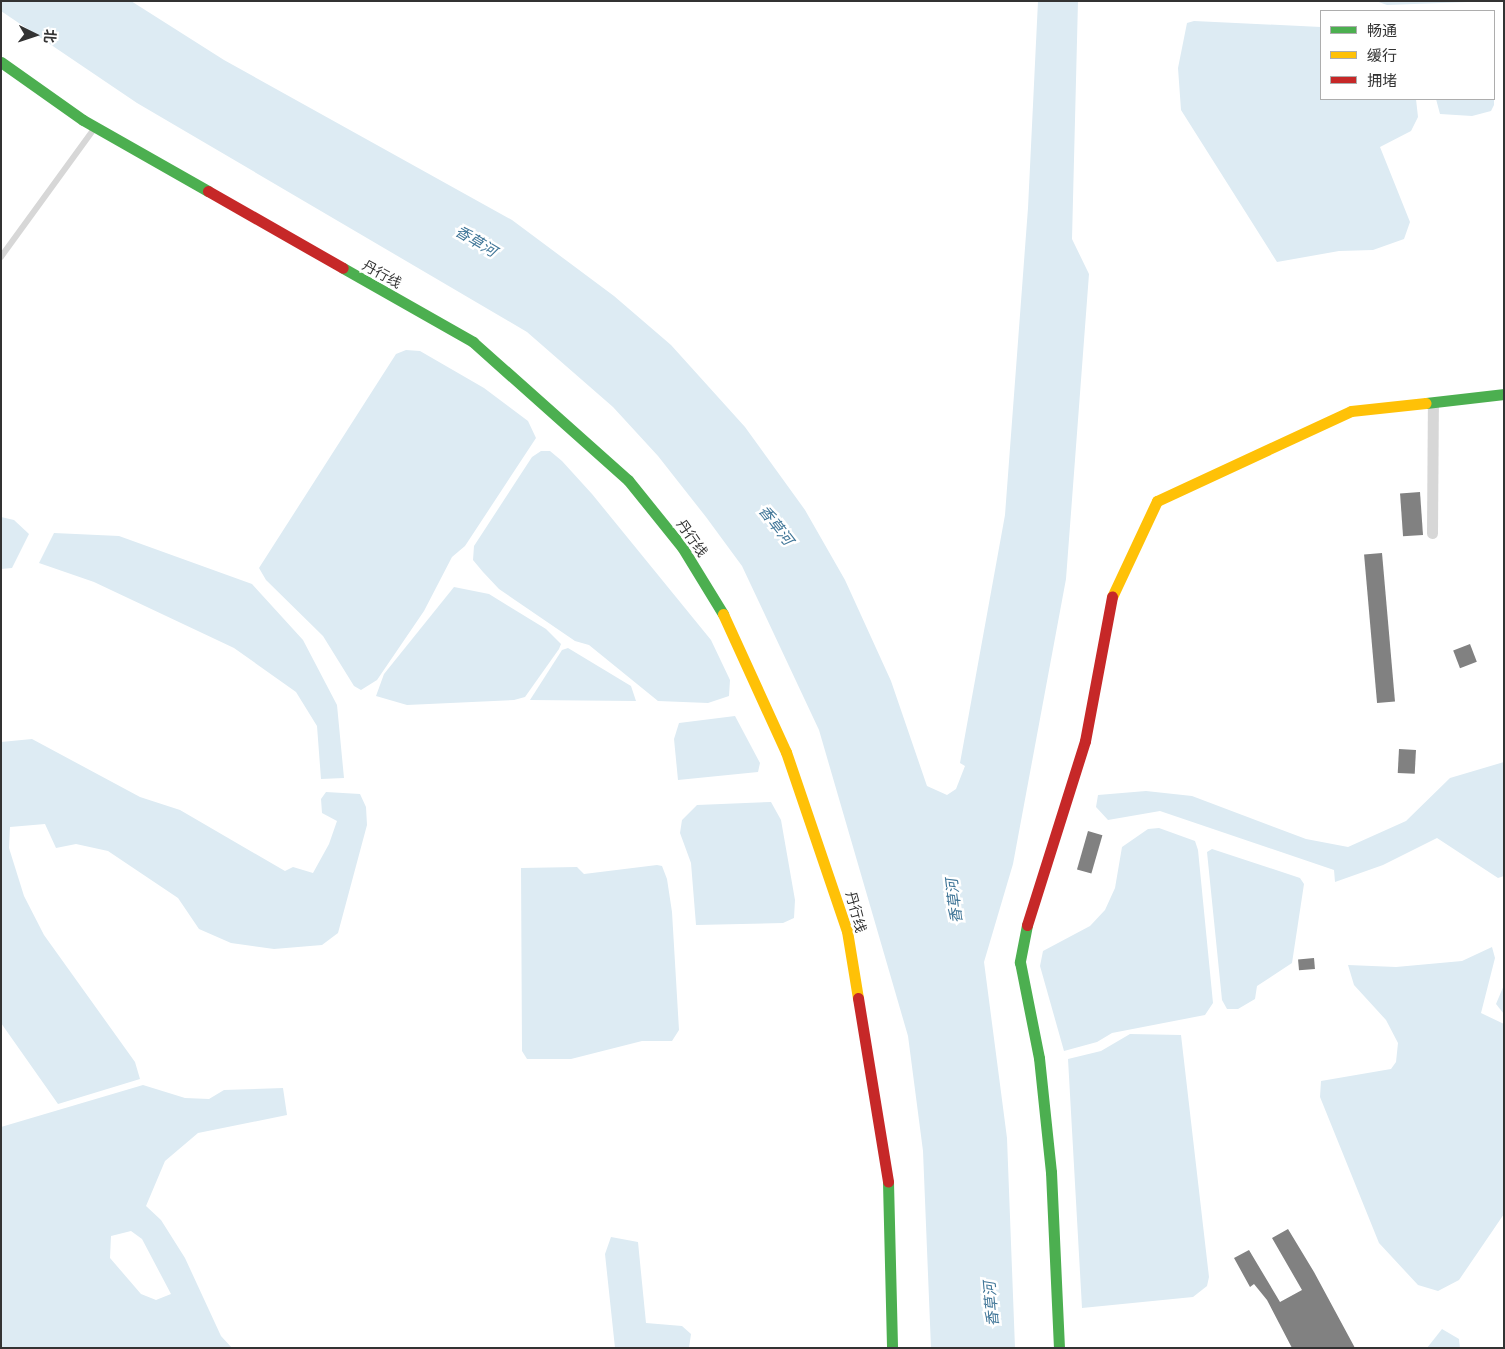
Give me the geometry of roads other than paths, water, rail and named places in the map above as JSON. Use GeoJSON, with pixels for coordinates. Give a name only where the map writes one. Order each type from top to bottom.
{"type":"FeatureCollection","features":[{"type":"Feature","properties":{"kind":"main road","name":"丹行线"},"geometry":{"type":"LineString","coordinates":[[1,62],[95,127],[473,342],[628,480],[682,547],[734,633],[782,742],[820,842],[847,931],[888,1175],[892,1348]]}},
{"type":"Feature","properties":{"kind":"main road"},"geometry":{"type":"LineString","coordinates":[[1059,1348],[1051,1172],[1039,1058],[1020,962],[1029,917],[1085,741],[1112,594],[1157,501],[1350,411],[1504,394]]}},
{"type":"Feature","properties":{"kind":"street"},"geometry":{"type":"LineString","coordinates":[[1432,533],[1434,403]]}},
{"type":"Feature","properties":{"kind":"lane"},"geometry":{"type":"LineString","coordinates":[[1,257],[95,127]]}},
{"type":"Feature","properties":{"kind":"water","name":"香草河"},"geometry":{"type":"Polygon","coordinates":[[[1,1],[131,1],[224,60],[512,220],[614,296],[671,345],[745,427],[805,510],[845,580],[891,681],[927,786],[947,795],[956,789],[965,766],[960,763],[1005,515],[1028,208],[1038,1],[1078,1],[1072,239],[1089,274],[1066,579],[1013,864],[984,962],[1007,1138],[1015,1348],[931,1348],[923,1151],[908,1036],[819,730],[742,566],[706,517],[658,456],[613,407],[527,332],[137,103],[1,11],[1,1]]]}},
{"type":"Feature","properties":{"kind":"water"},"geometry":{"type":"Polygon","coordinates":[[[1376,1],[1495,1],[1387,5],[1376,1]]]}},
{"type":"Feature","properties":{"kind":"water"},"geometry":{"type":"Polygon","coordinates":[[[1194,21],[1320,27],[1320,100],[1416,100],[1418,117],[1411,131],[1380,147],[1410,222],[1404,239],[1373,250],[1339,251],[1277,262],[1181,110],[1178,68],[1187,23],[1194,21]]]}},
{"type":"Feature","properties":{"kind":"water"},"geometry":{"type":"Polygon","coordinates":[[[1436,100],[1494,100],[1491,111],[1472,116],[1440,114],[1436,100]]]}},
{"type":"Feature","properties":{"kind":"water"},"geometry":{"type":"Polygon","coordinates":[[[406,350],[420,351],[484,388],[528,421],[536,438],[465,546],[452,557],[424,611],[377,680],[361,690],[354,686],[323,636],[266,580],[259,568],[396,354],[406,350]]]}},
{"type":"Feature","properties":{"kind":"water"},"geometry":{"type":"Polygon","coordinates":[[[541,451],[550,451],[562,461],[592,494],[711,640],[730,680],[729,696],[708,703],[658,701],[589,645],[575,641],[499,589],[473,560],[474,546],[532,457],[541,451]]]}},
{"type":"Feature","properties":{"kind":"water"},"geometry":{"type":"Polygon","coordinates":[[[1,517],[14,520],[29,534],[12,568],[1,569],[1,517]]]}},
{"type":"Feature","properties":{"kind":"water"},"geometry":{"type":"Polygon","coordinates":[[[54,533],[119,536],[252,584],[303,640],[337,705],[344,778],[321,779],[317,726],[296,692],[234,648],[94,582],[39,563],[54,533]]]}},
{"type":"Feature","properties":{"kind":"water"},"geometry":{"type":"Polygon","coordinates":[[[454,587],[489,594],[546,629],[561,644],[559,649],[525,697],[514,700],[407,705],[376,696],[384,674],[454,587]]]}},
{"type":"Feature","properties":{"kind":"water"},"geometry":{"type":"Polygon","coordinates":[[[568,648],[631,686],[636,701],[530,700],[562,650],[568,648]]]}},
{"type":"Feature","properties":{"kind":"water"},"geometry":{"type":"Polygon","coordinates":[[[735,716],[760,763],[758,772],[678,780],[674,739],[679,723],[735,716]]]}},
{"type":"Feature","properties":{"kind":"water"},"geometry":{"type":"Polygon","coordinates":[[[32,739],[140,797],[180,810],[285,871],[293,867],[313,873],[329,844],[337,821],[322,813],[321,799],[326,792],[360,794],[366,807],[367,825],[338,933],[322,945],[274,949],[231,943],[199,929],[178,898],[108,851],[76,844],[56,848],[45,824],[10,827],[9,848],[24,896],[44,935],[135,1062],[140,1079],[58,1104],[1,1023],[1,742],[32,739]]]}},
{"type":"Feature","properties":{"kind":"water"},"geometry":{"type":"Polygon","coordinates":[[[1504,762],[1504,876],[1498,878],[1437,838],[1383,865],[1335,882],[1334,870],[1160,811],[1108,820],[1096,807],[1098,795],[1146,791],[1192,796],[1306,839],[1348,847],[1406,821],[1450,778],[1504,762]]]}},
{"type":"Feature","properties":{"kind":"water"},"geometry":{"type":"Polygon","coordinates":[[[771,802],[781,820],[795,900],[794,918],[783,923],[696,925],[691,863],[680,833],[682,820],[697,805],[771,802]]]}},
{"type":"Feature","properties":{"kind":"water"},"geometry":{"type":"Polygon","coordinates":[[[1159,828],[1195,841],[1198,850],[1213,1003],[1205,1015],[1112,1033],[1097,1042],[1064,1051],[1040,966],[1043,951],[1090,926],[1105,910],[1115,888],[1122,847],[1148,829],[1159,828]]]}},
{"type":"Feature","properties":{"kind":"water"},"geometry":{"type":"Polygon","coordinates":[[[1212,849],[1300,878],[1304,884],[1292,963],[1257,986],[1255,999],[1238,1009],[1227,1009],[1222,1000],[1207,852],[1212,849]]]}},
{"type":"Feature","properties":{"kind":"water"},"geometry":{"type":"Polygon","coordinates":[[[657,865],[662,866],[667,879],[672,912],[679,1030],[672,1041],[642,1041],[571,1059],[527,1059],[522,1051],[521,868],[577,867],[584,874],[657,865]]]}},
{"type":"Feature","properties":{"kind":"water"},"geometry":{"type":"Polygon","coordinates":[[[1492,947],[1495,958],[1481,1013],[1504,1024],[1504,1214],[1459,1280],[1438,1291],[1418,1285],[1379,1243],[1320,1097],[1321,1081],[1391,1069],[1396,1062],[1398,1043],[1386,1020],[1354,985],[1348,965],[1396,967],[1462,961],[1492,947]]]}},
{"type":"Feature","properties":{"kind":"water"},"geometry":{"type":"Polygon","coordinates":[[[1504,985],[1504,1014],[1496,1004],[1504,985]]]}},
{"type":"Feature","properties":{"kind":"water"},"geometry":{"type":"Polygon","coordinates":[[[1130,1034],[1181,1035],[1209,1277],[1207,1286],[1193,1297],[1082,1308],[1068,1059],[1101,1051],[1130,1034]]]}},
{"type":"Feature","properties":{"kind":"water"},"geometry":{"type":"Polygon","coordinates":[[[143,1085],[185,1098],[209,1099],[224,1090],[283,1088],[287,1115],[198,1133],[165,1161],[146,1206],[161,1220],[185,1258],[221,1336],[232,1348],[1,1348],[1,1127],[143,1085]],[[131,1231],[111,1236],[110,1258],[141,1294],[156,1300],[171,1294],[142,1239],[131,1231]]]}},
{"type":"Feature","properties":{"kind":"water"},"geometry":{"type":"Polygon","coordinates":[[[611,1237],[638,1242],[646,1323],[682,1326],[691,1334],[689,1348],[615,1348],[605,1254],[611,1237]]]}},
{"type":"Feature","properties":{"kind":"water"},"geometry":{"type":"Polygon","coordinates":[[[1442,1329],[1459,1339],[1460,1348],[1427,1348],[1442,1329]]]}}]}
